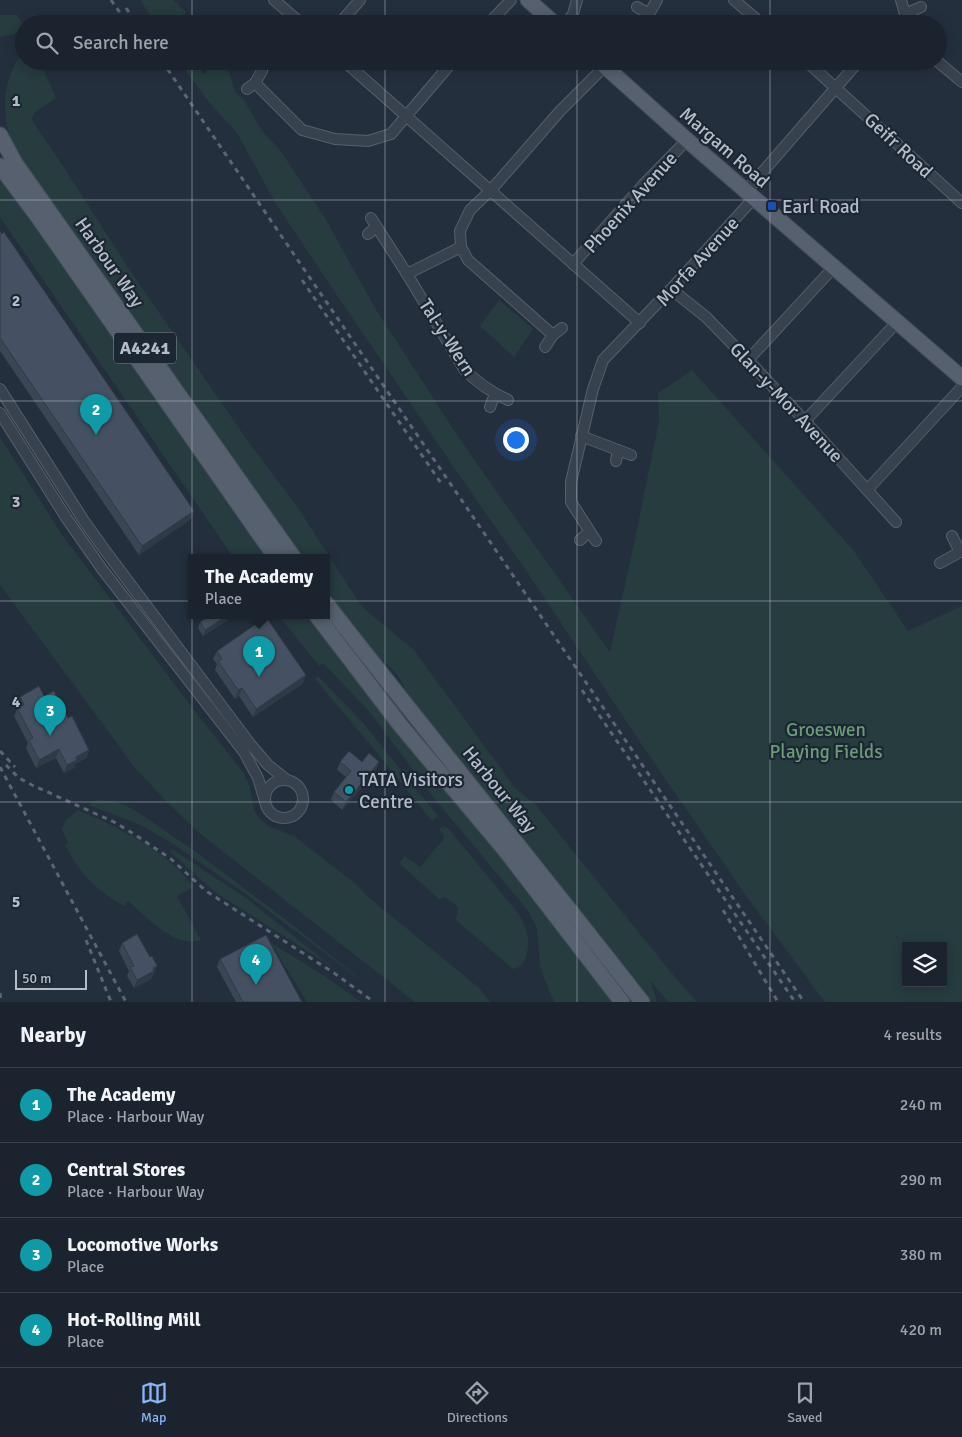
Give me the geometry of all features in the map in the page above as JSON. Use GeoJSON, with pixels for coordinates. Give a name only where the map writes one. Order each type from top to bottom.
{"type":"FeatureCollection","features":[{"type":"Feature","properties":{"kind":"main road"},"geometry":{"type":"LineString","coordinates":[[528,0],[545,15]]}},
{"type":"Feature","properties":{"kind":"main road","name":"Margam Road"},"geometry":{"type":"LineString","coordinates":[[609,70],[686,140],[898,321],[961,378]]}},
{"type":"Feature","properties":{"kind":"main road","name":"Harbour Way"},"geometry":{"type":"LineString","coordinates":[[0,135],[15,163],[291,554]]}},
{"type":"Feature","properties":{"kind":"main road","name":"Harbour Way"},"geometry":{"type":"LineString","coordinates":[[0,166],[38,217],[273,554]]}},
{"type":"Feature","properties":{"kind":"main road","name":"Harbour Way"},"geometry":{"type":"LineString","coordinates":[[330,608],[642,1002]]}},
{"type":"Feature","properties":{"kind":"main road","name":"Harbour Way"},"geometry":{"type":"LineString","coordinates":[[319,619],[401,726],[505,850],[622,1002]]}},
{"type":"Feature","properties":{"kind":"street"},"geometry":{"type":"LineString","coordinates":[[274,0],[292,15]]}},
{"type":"Feature","properties":{"kind":"street"},"geometry":{"type":"LineString","coordinates":[[347,15],[360,0]]}},
{"type":"Feature","properties":{"kind":"street"},"geometry":{"type":"LineString","coordinates":[[497,15],[511,0]]}},
{"type":"Feature","properties":{"kind":"street"},"geometry":{"type":"LineString","coordinates":[[572,15],[577,0]]}},
{"type":"Feature","properties":{"kind":"street"},"geometry":{"type":"LineString","coordinates":[[637,8],[649,14],[657,0]]}},
{"type":"Feature","properties":{"kind":"street"},"geometry":{"type":"LineString","coordinates":[[734,0],[752,15]]}},
{"type":"Feature","properties":{"kind":"street"},"geometry":{"type":"LineString","coordinates":[[901,0],[903,15]]}},
{"type":"Feature","properties":{"kind":"street"},"geometry":{"type":"LineString","coordinates":[[910,15],[921,7]]}},
{"type":"Feature","properties":{"kind":"street"},"geometry":{"type":"LineString","coordinates":[[947,69],[962,82]]}},
{"type":"Feature","properties":{"kind":"street"},"geometry":{"type":"LineString","coordinates":[[354,70],[640,323]]}},
{"type":"Feature","properties":{"kind":"street"},"geometry":{"type":"LineString","coordinates":[[262,71],[251,86],[302,130],[335,139],[368,141],[391,134],[446,70]]}},
{"type":"Feature","properties":{"kind":"street"},"geometry":{"type":"LineString","coordinates":[[553,335],[468,260],[461,247],[460,231],[470,210],[491,190],[597,70]]}},
{"type":"Feature","properties":{"kind":"street","name":"Geifr Road"},"geometry":{"type":"LineString","coordinates":[[816,70],[962,203]]}},
{"type":"Feature","properties":{"kind":"street"},"geometry":{"type":"LineString","coordinates":[[750,195],[851,70]]}},
{"type":"Feature","properties":{"kind":"street","name":"Phoenix Avenue"},"geometry":{"type":"LineString","coordinates":[[573,264],[686,140]]}},
{"type":"Feature","properties":{"kind":"street","name":"Morfa Avenue"},"geometry":{"type":"LineString","coordinates":[[596,542],[571,502],[571,482],[592,389],[603,360],[671,290],[750,195]]}},
{"type":"Feature","properties":{"kind":"street","name":"Tal-y-Wern"},"geometry":{"type":"LineString","coordinates":[[368,234],[374,223],[464,369],[475,381],[508,400]]}},
{"type":"Feature","properties":{"kind":"street"},"geometry":{"type":"LineString","coordinates":[[407,274],[461,247]]}},
{"type":"Feature","properties":{"kind":"street"},"geometry":{"type":"LineString","coordinates":[[748,360],[834,267]]}},
{"type":"Feature","properties":{"kind":"street","name":"Glan-y-Mor Avenue"},"geometry":{"type":"LineString","coordinates":[[671,290],[706,318],[748,360],[805,420],[896,522]]}},
{"type":"Feature","properties":{"kind":"street"},"geometry":{"type":"LineString","coordinates":[[805,420],[898,321]]}},
{"type":"Feature","properties":{"kind":"street"},"geometry":{"type":"LineString","coordinates":[[545,347],[553,335],[562,328]]}},
{"type":"Feature","properties":{"kind":"street"},"geometry":{"type":"LineString","coordinates":[[868,489],[961,378]]}},
{"type":"Feature","properties":{"kind":"street"},"geometry":{"type":"LineString","coordinates":[[0,389],[84,521],[251,746],[268,766],[287,780],[297,784],[303,793],[303,803],[299,811],[288,818],[278,817],[269,811],[258,778],[244,752],[102,569],[67,519],[0,413]]}},
{"type":"Feature","properties":{"kind":"street"},"geometry":{"type":"LineString","coordinates":[[490,407],[495,394]]}},
{"type":"Feature","properties":{"kind":"street"},"geometry":{"type":"LineString","coordinates":[[581,436],[617,455],[631,455]]}},
{"type":"Feature","properties":{"kind":"street"},"geometry":{"type":"LineString","coordinates":[[580,540],[589,532]]}},
{"type":"Feature","properties":{"kind":"street"},"geometry":{"type":"LineString","coordinates":[[940,563],[961,551],[952,536]]}},
{"type":"Feature","properties":{"kind":"street"},"geometry":{"type":"LineString","coordinates":[[265,801],[265,795],[271,785],[281,780],[287,780]]}},
{"type":"Feature","properties":{"kind":"green space"},"geometry":{"type":"Polygon","coordinates":[[[140,0],[174,0],[186,12],[184,15],[150,15],[140,0]]]}},
{"type":"Feature","properties":{"kind":"green space"},"geometry":{"type":"Polygon","coordinates":[[[0,15],[15,15],[15,33],[0,37],[0,15]]]}},
{"type":"Feature","properties":{"kind":"green space"},"geometry":{"type":"Polygon","coordinates":[[[15,64],[15,70],[44,70],[56,98],[35,112],[32,118],[33,122],[133,275],[250,444],[298,508],[328,554],[300,554],[17,154],[11,141],[5,114],[5,101],[10,75],[15,64]]]}},
{"type":"Feature","properties":{"kind":"green space","name":"Groeswen Playing Fields"},"geometry":{"type":"Polygon","coordinates":[[[185,70],[201,70],[204,74],[208,70],[226,70],[230,74],[235,92],[244,100],[262,131],[280,150],[325,218],[375,308],[461,441],[610,652],[659,421],[658,393],[692,370],[854,551],[908,631],[962,606],[962,1002],[825,1002],[747,897],[648,754],[529,575],[276,204],[237,133],[209,102],[185,70]]]}},
{"type":"Feature","properties":{"kind":"green space"},"geometry":{"type":"Polygon","coordinates":[[[0,179],[264,554],[231,554],[0,217],[0,179]]]}},
{"type":"Feature","properties":{"kind":"green space"},"geometry":{"type":"Polygon","coordinates":[[[499,300],[533,329],[514,357],[480,326],[499,300]]]}},
{"type":"Feature","properties":{"kind":"green space"},"geometry":{"type":"Polygon","coordinates":[[[0,437],[62,535],[243,772],[249,785],[254,810],[259,818],[268,826],[294,836],[356,884],[367,896],[479,988],[490,1002],[415,1002],[198,832],[136,769],[0,585],[0,437]]]}},
{"type":"Feature","properties":{"kind":"green space"},"geometry":{"type":"Polygon","coordinates":[[[330,558],[358,601],[368,612],[414,650],[515,788],[535,804],[697,1002],[668,1002],[650,980],[657,1002],[652,1002],[408,697],[401,680],[390,667],[371,651],[330,596],[330,558]]]}},
{"type":"Feature","properties":{"kind":"green space"},"geometry":{"type":"Polygon","coordinates":[[[281,619],[311,619],[533,897],[613,1002],[554,1002],[540,967],[537,929],[529,912],[434,798],[369,711],[323,663],[319,666],[281,619]]]}},
{"type":"Feature","properties":{"kind":"green space"},"geometry":{"type":"Polygon","coordinates":[[[318,676],[363,723],[438,816],[432,821],[315,679],[318,676]]]}},
{"type":"Feature","properties":{"kind":"green space"},"geometry":{"type":"Polygon","coordinates":[[[99,800],[125,805],[196,852],[377,992],[246,894],[167,840],[138,824],[89,805],[99,800]]]}},
{"type":"Feature","properties":{"kind":"green space"},"geometry":{"type":"Polygon","coordinates":[[[78,810],[126,832],[170,861],[194,887],[177,896],[201,940],[191,942],[171,936],[128,901],[124,906],[105,894],[83,873],[65,845],[68,843],[62,829],[66,820],[78,810]]]}},
{"type":"Feature","properties":{"kind":"green space"},"geometry":{"type":"Polygon","coordinates":[[[443,826],[448,828],[521,917],[526,929],[528,947],[525,959],[519,967],[513,969],[456,920],[458,907],[445,897],[439,899],[399,863],[405,856],[420,867],[443,840],[444,836],[439,829],[443,826]]]}},
{"type":"Feature","properties":{"kind":"green space"},"geometry":{"type":"Polygon","coordinates":[[[172,849],[247,899],[334,968],[215,892],[170,852],[172,849]]]}},
{"type":"Feature","properties":{"kind":"green space"},"geometry":{"type":"Polygon","coordinates":[[[271,943],[320,973],[361,1002],[307,1002],[271,943]]]}},
{"type":"Feature","properties":{"kind":"building"},"geometry":{"type":"Polygon","coordinates":[[[0,231],[2,234],[4,232],[194,511],[142,546],[0,338],[0,231]]]}},
{"type":"Feature","properties":{"kind":"building"},"geometry":{"type":"Polygon","coordinates":[[[205,619],[222,619],[205,630],[200,622],[205,619]]]}},
{"type":"Feature","properties":{"kind":"building"},"geometry":{"type":"Polygon","coordinates":[[[263,619],[267,619],[306,675],[256,709],[242,688],[238,690],[218,661],[222,659],[217,651],[263,619]]]}},
{"type":"Feature","properties":{"kind":"building"},"geometry":{"type":"Polygon","coordinates":[[[39,686],[44,696],[54,691],[68,718],[72,716],[89,750],[76,757],[77,760],[67,765],[59,749],[39,760],[29,740],[33,738],[17,708],[24,705],[20,697],[39,686]]]}},
{"type":"Feature","properties":{"kind":"building","name":"TATA Visitors Centre"},"geometry":{"type":"Polygon","coordinates":[[[349,751],[362,762],[369,753],[379,762],[346,802],[334,792],[351,771],[340,762],[349,751]]]}},
{"type":"Feature","properties":{"kind":"building"},"geometry":{"type":"Polygon","coordinates":[[[137,934],[157,966],[153,968],[154,971],[137,980],[130,967],[134,966],[122,943],[137,934]]]}},
{"type":"Feature","properties":{"kind":"building"},"geometry":{"type":"Polygon","coordinates":[[[266,935],[302,1002],[243,1002],[220,959],[266,935]]]}},
{"type":"Feature","properties":{"kind":"railway"},"geometry":{"type":"LineString","coordinates":[[111,0],[122,15]]}},
{"type":"Feature","properties":{"kind":"railway"},"geometry":{"type":"LineString","coordinates":[[126,8],[131,15]]}},
{"type":"Feature","properties":{"kind":"railway"},"geometry":{"type":"LineString","coordinates":[[168,70],[804,1002]]}},
{"type":"Feature","properties":{"kind":"railway"},"geometry":{"type":"LineString","coordinates":[[302,280],[443,486]]}},
{"type":"Feature","properties":{"kind":"railway"},"geometry":{"type":"LineString","coordinates":[[582,690],[795,1002]]}},
{"type":"Feature","properties":{"kind":"railway"},"geometry":{"type":"LineString","coordinates":[[0,751],[15,767]]}},
{"type":"Feature","properties":{"kind":"railway"},"geometry":{"type":"LineString","coordinates":[[6,765],[19,778],[114,822],[134,834],[171,859],[206,891],[334,973],[374,1002]]}},
{"type":"Feature","properties":{"kind":"railway"},"geometry":{"type":"LineString","coordinates":[[0,767],[126,1002]]}},
{"type":"Feature","properties":{"kind":"railway"},"geometry":{"type":"LineString","coordinates":[[723,910],[778,1002]]}},
{"type":"Feature","properties":{"kind":"railway"},"geometry":{"type":"LineString","coordinates":[[86,940],[111,1002]]}},
{"type":"Feature","properties":{"kind":"railway"},"geometry":{"type":"LineString","coordinates":[[0,993],[1,1002]]}},
{"type":"Feature","properties":{"kind":"place","name":"Earl Road"},"geometry":{"type":"Point","coordinates":[772,206]}},
{"type":"Feature","properties":{"kind":"place","name":"Central Stores"},"geometry":{"type":"Point","coordinates":[96,435]}},
{"type":"Feature","properties":{"kind":"place","name":"The Academy"},"geometry":{"type":"Point","coordinates":[259,677]}},
{"type":"Feature","properties":{"kind":"place","name":"Locomotive Works"},"geometry":{"type":"Point","coordinates":[50,736]}},
{"type":"Feature","properties":{"kind":"place","name":"TATA Visitors Centre"},"geometry":{"type":"Point","coordinates":[349,790]}},
{"type":"Feature","properties":{"kind":"place","name":"Hot-Rolling Mill"},"geometry":{"type":"Point","coordinates":[256,985]}}]}
